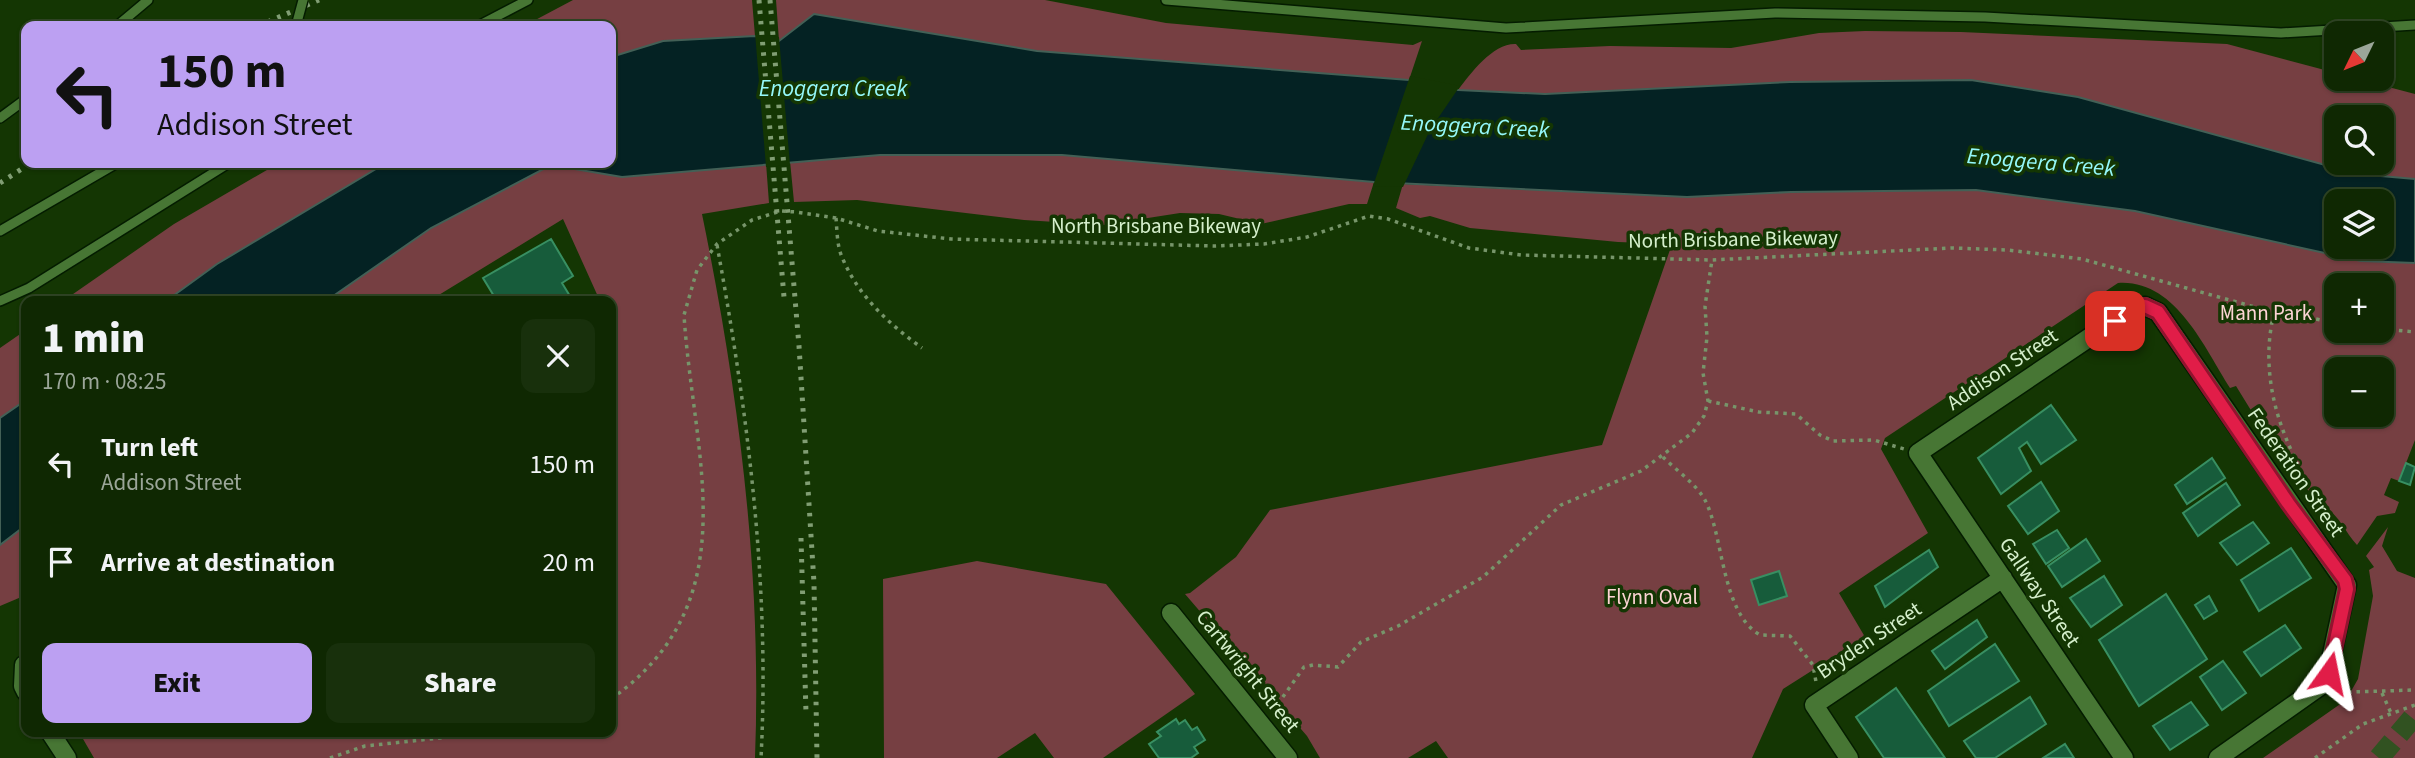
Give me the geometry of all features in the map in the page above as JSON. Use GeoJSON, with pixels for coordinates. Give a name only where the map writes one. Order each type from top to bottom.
{"type":"FeatureCollection","features":[{"type":"Feature","properties":{"kind":"street","name":"Addison Street"},"geometry":{"type":"LineString","coordinates":[[1913,451],[2102,329],[2139,308],[2149,306]]}},
{"type":"Feature","properties":{"kind":"street","name":"Federation Street"},"geometry":{"type":"LineString","coordinates":[[2149,306],[2158,312],[2288,503],[2345,580],[2347,589],[2326,682],[2218,758]]}},
{"type":"Feature","properties":{"kind":"street","name":"Gallway Street"},"geometry":{"type":"LineString","coordinates":[[1913,451],[2003,578],[2124,758]]}},
{"type":"Feature","properties":{"kind":"street","name":"Bryden Street"},"geometry":{"type":"LineString","coordinates":[[1849,758],[1814,705],[2003,578]]}},
{"type":"Feature","properties":{"kind":"street","name":"Cartwright Street"},"geometry":{"type":"LineString","coordinates":[[1171,613],[1288,758]]}},
{"type":"Feature","properties":{"kind":"street"},"geometry":{"type":"LineString","coordinates":[[53,737],[67,758]]}},
{"type":"Feature","properties":{"kind":"lane"},"geometry":{"type":"LineString","coordinates":[[123,21],[148,0]]}},
{"type":"Feature","properties":{"kind":"lane"},"geometry":{"type":"LineString","coordinates":[[297,21],[303,0]]}},
{"type":"Feature","properties":{"kind":"lane"},"geometry":{"type":"LineString","coordinates":[[488,21],[528,0]]}},
{"type":"Feature","properties":{"kind":"lane"},"geometry":{"type":"LineString","coordinates":[[1166,0],[1506,28],[1775,13],[1985,17],[2281,33],[2415,25]]}},
{"type":"Feature","properties":{"kind":"lane"},"geometry":{"type":"LineString","coordinates":[[0,118],[21,103]]}},
{"type":"Feature","properties":{"kind":"lane"},"geometry":{"type":"LineString","coordinates":[[0,231],[108,168]]}},
{"type":"Feature","properties":{"kind":"lane"},"geometry":{"type":"LineString","coordinates":[[0,301],[29,288],[221,168]]}},
{"type":"Feature","properties":{"kind":"path","name":"North Brisbane Bikeway"},"geometry":{"type":"LineString","coordinates":[[616,695],[637,679],[661,654],[683,619],[697,585],[704,527],[684,315],[697,270],[717,244],[743,225],[780,211],[804,212],[836,218],[878,231],[931,239],[1214,246],[1264,244],[1307,237],[1368,216],[1388,219],[1454,244],[1498,253],[1712,260],[1952,248],[2036,252],[2082,259],[2275,312],[2324,321]]}},
{"type":"Feature","properties":{"kind":"path"},"geometry":{"type":"LineString","coordinates":[[836,218],[841,256],[860,288],[886,323],[922,348]]}},
{"type":"Feature","properties":{"kind":"path"},"geometry":{"type":"LineString","coordinates":[[717,244],[753,478],[762,621],[761,758]]}},
{"type":"Feature","properties":{"kind":"path"},"geometry":{"type":"LineString","coordinates":[[1272,713],[1304,667],[1338,667],[1356,645],[1432,608],[1483,577],[1561,505],[1634,474],[1662,457],[1697,428],[1708,401],[1703,373],[1707,337],[1705,306],[1712,260]]}},
{"type":"Feature","properties":{"kind":"path"},"geometry":{"type":"LineString","coordinates":[[2275,312],[2269,346],[2270,382],[2281,428],[2294,456]]}},
{"type":"Feature","properties":{"kind":"path"},"geometry":{"type":"LineString","coordinates":[[2394,330],[2415,332]]}},
{"type":"Feature","properties":{"kind":"path"},"geometry":{"type":"LineString","coordinates":[[1708,401],[1759,412],[1796,414],[1820,435],[1833,441],[1874,440],[1913,451]]}},
{"type":"Feature","properties":{"kind":"path"},"geometry":{"type":"LineString","coordinates":[[1662,457],[1706,502],[1729,582],[1745,621],[1760,635],[1790,636],[1808,657],[1817,688],[1814,705]]}},
{"type":"Feature","properties":{"kind":"path"},"geometry":{"type":"LineString","coordinates":[[2348,692],[2415,690]]}},
{"type":"Feature","properties":{"kind":"path"},"geometry":{"type":"LineString","coordinates":[[2382,693],[2390,713]]}},
{"type":"Feature","properties":{"kind":"path"},"geometry":{"type":"LineString","coordinates":[[2315,758],[2349,733],[2390,713],[2415,705]]}},
{"type":"Feature","properties":{"kind":"path"},"geometry":{"type":"LineString","coordinates":[[330,758],[365,746],[449,737]]}},
{"type":"Feature","properties":{"kind":"green space"},"geometry":{"type":"Polygon","coordinates":[[[573,0],[752,0],[755,36],[663,41],[616,55],[616,21],[533,21],[573,0]]]}},
{"type":"Feature","properties":{"kind":"green space"},"geometry":{"type":"Polygon","coordinates":[[[776,0],[1045,0],[1166,23],[1413,45],[1422,41],[1409,80],[1037,51],[814,14],[779,41],[776,0]]]}},
{"type":"Feature","properties":{"kind":"green space"},"geometry":{"type":"Polygon","coordinates":[[[1865,31],[1961,32],[2227,44],[2324,70],[2324,91],[2394,91],[2394,88],[2415,94],[2415,179],[2369,175],[2394,175],[2394,105],[2324,105],[2324,165],[2078,97],[1971,80],[1790,82],[1545,94],[1458,90],[1483,60],[1507,45],[1516,44],[1521,50],[1610,46],[1731,48],[1819,33],[1865,31]]]}},
{"type":"Feature","properties":{"kind":"green space"},"geometry":{"type":"Polygon","coordinates":[[[880,155],[1062,155],[1374,182],[1367,204],[1349,204],[1261,224],[1219,214],[1180,213],[1103,225],[1024,220],[857,200],[794,202],[790,161],[880,155]]]}},
{"type":"Feature","properties":{"kind":"green space"},"geometry":{"type":"Polygon","coordinates":[[[766,163],[769,203],[702,214],[727,349],[745,485],[755,621],[755,758],[94,758],[82,737],[616,737],[616,296],[598,296],[563,219],[437,296],[333,296],[431,228],[545,168],[569,168],[622,177],[766,163]]]}},
{"type":"Feature","properties":{"kind":"green space"},"geometry":{"type":"Polygon","coordinates":[[[270,168],[378,168],[217,264],[173,296],[70,296],[174,224],[270,168]]]}},
{"type":"Feature","properties":{"kind":"green space","name":"Flynn Oval"},"geometry":{"type":"Polygon","coordinates":[[[1403,184],[1687,197],[1791,192],[1976,190],[2135,211],[2324,253],[2324,259],[2415,263],[2415,440],[2399,481],[2391,478],[2384,495],[2399,502],[2395,513],[2377,516],[2357,545],[2337,518],[2321,506],[2276,451],[2236,386],[2230,388],[2186,319],[2156,292],[2138,285],[2118,283],[1885,438],[1881,449],[1928,533],[1839,593],[1865,637],[1783,689],[1752,758],[1448,758],[1436,741],[1408,758],[1320,758],[1307,736],[1185,594],[1190,593],[1236,557],[1270,510],[1602,445],[1672,244],[1618,242],[1470,228],[1430,216],[1420,218],[1396,208],[1403,184]]]}},
{"type":"Feature","properties":{"kind":"green space"},"geometry":{"type":"Polygon","coordinates":[[[21,333],[21,403],[0,418],[0,348],[21,333]]]}},
{"type":"Feature","properties":{"kind":"green space"},"geometry":{"type":"Polygon","coordinates":[[[2388,527],[2382,546],[2397,571],[2415,578],[2415,758],[2263,758],[2346,700],[2358,679],[2373,596],[2369,570],[2374,567],[2366,556],[2388,527]]]}},
{"type":"Feature","properties":{"kind":"green space"},"geometry":{"type":"Polygon","coordinates":[[[21,529],[21,597],[0,606],[0,545],[21,529]]]}},
{"type":"Feature","properties":{"kind":"green space"},"geometry":{"type":"Polygon","coordinates":[[[977,561],[1106,584],[1195,694],[1103,758],[1054,758],[1035,733],[997,758],[884,758],[883,579],[977,561]]]}},
{"type":"Feature","properties":{"kind":"water","name":"Enoggera Creek"},"geometry":{"type":"Polygon","coordinates":[[[814,14],[1037,51],[1409,80],[1458,90],[1545,94],[1790,82],[1971,80],[2078,97],[2324,165],[2324,175],[2415,179],[2415,263],[2352,259],[2394,259],[2394,189],[2324,189],[2324,253],[2135,211],[1976,190],[1791,192],[1687,197],[1374,182],[1062,155],[880,155],[622,177],[569,168],[616,168],[616,55],[663,41],[755,36],[779,41],[814,14]]]}},
{"type":"Feature","properties":{"kind":"water","name":"Enoggera Creek"},"geometry":{"type":"Polygon","coordinates":[[[378,168],[545,168],[431,228],[333,296],[173,296],[217,264],[378,168]]]}},
{"type":"Feature","properties":{"kind":"water"},"geometry":{"type":"Polygon","coordinates":[[[21,403],[21,529],[0,545],[0,418],[21,403]]]}},
{"type":"Feature","properties":{"kind":"pier"},"geometry":{"type":"Polygon","coordinates":[[[755,33],[779,37],[790,165],[766,167],[755,33]]]}},
{"type":"Feature","properties":{"kind":"pier"},"geometry":{"type":"Polygon","coordinates":[[[1410,76],[1460,86],[1430,130],[1403,187],[1373,186],[1410,76]]]}},
{"type":"Feature","properties":{"kind":"building"},"geometry":{"type":"Polygon","coordinates":[[[551,239],[573,276],[562,283],[570,296],[494,296],[483,278],[551,239]]]}},
{"type":"Feature","properties":{"kind":"building"},"geometry":{"type":"Polygon","coordinates":[[[2051,405],[2076,440],[2041,464],[2027,442],[2019,448],[2031,471],[2001,494],[1978,458],[2051,405]]]}},
{"type":"Feature","properties":{"kind":"building"},"geometry":{"type":"Polygon","coordinates":[[[2212,458],[2225,478],[2187,504],[2175,485],[2212,458]]]}},
{"type":"Feature","properties":{"kind":"building"},"geometry":{"type":"Polygon","coordinates":[[[2406,463],[2415,467],[2410,485],[2399,481],[2406,463]]]}},
{"type":"Feature","properties":{"kind":"building"},"geometry":{"type":"Polygon","coordinates":[[[2041,482],[2059,511],[2028,534],[2008,506],[2041,482]]]}},
{"type":"Feature","properties":{"kind":"building"},"geometry":{"type":"Polygon","coordinates":[[[2226,483],[2240,505],[2198,536],[2183,513],[2226,483]]]}},
{"type":"Feature","properties":{"kind":"building"},"geometry":{"type":"Polygon","coordinates":[[[2253,522],[2269,543],[2237,565],[2220,543],[2253,522]]]}},
{"type":"Feature","properties":{"kind":"building"},"geometry":{"type":"Polygon","coordinates":[[[2057,530],[2069,548],[2046,564],[2033,544],[2057,530]]]}},
{"type":"Feature","properties":{"kind":"building"},"geometry":{"type":"Polygon","coordinates":[[[2086,539],[2100,561],[2062,587],[2048,566],[2086,539]]]}},
{"type":"Feature","properties":{"kind":"building"},"geometry":{"type":"Polygon","coordinates":[[[2291,548],[2311,578],[2259,611],[2241,580],[2291,548]]]}},
{"type":"Feature","properties":{"kind":"building"},"geometry":{"type":"Polygon","coordinates":[[[1929,550],[1938,567],[1885,607],[1875,586],[1929,550]]]}},
{"type":"Feature","properties":{"kind":"building"},"geometry":{"type":"Polygon","coordinates":[[[1779,571],[1787,596],[1759,605],[1751,580],[1779,571]]]}},
{"type":"Feature","properties":{"kind":"building"},"geometry":{"type":"Polygon","coordinates":[[[2104,576],[2122,605],[2091,627],[2070,598],[2104,576]]]}},
{"type":"Feature","properties":{"kind":"building"},"geometry":{"type":"Polygon","coordinates":[[[2166,594],[2207,659],[2139,706],[2099,640],[2166,594]]]}},
{"type":"Feature","properties":{"kind":"building"},"geometry":{"type":"Polygon","coordinates":[[[2209,596],[2217,611],[2204,619],[2195,605],[2209,596]]]}},
{"type":"Feature","properties":{"kind":"building"},"geometry":{"type":"Polygon","coordinates":[[[1977,620],[1987,637],[1945,669],[1932,651],[1977,620]]]}},
{"type":"Feature","properties":{"kind":"building"},"geometry":{"type":"Polygon","coordinates":[[[2285,625],[2301,648],[2261,676],[2244,652],[2285,625]]]}},
{"type":"Feature","properties":{"kind":"building"},"geometry":{"type":"Polygon","coordinates":[[[1995,644],[2019,681],[1949,726],[1928,691],[1995,644]]]}},
{"type":"Feature","properties":{"kind":"building"},"geometry":{"type":"Polygon","coordinates":[[[2223,661],[2246,693],[2222,710],[2200,677],[2223,661]]]}},
{"type":"Feature","properties":{"kind":"building"},"geometry":{"type":"Polygon","coordinates":[[[1896,688],[1945,758],[1884,758],[1856,717],[1896,688]]]}},
{"type":"Feature","properties":{"kind":"building"},"geometry":{"type":"Polygon","coordinates":[[[2030,697],[2046,724],[1995,758],[1976,758],[1964,741],[2030,697]]]}},
{"type":"Feature","properties":{"kind":"building"},"geometry":{"type":"Polygon","coordinates":[[[2191,702],[2208,725],[2170,750],[2153,726],[2191,702]]]}},
{"type":"Feature","properties":{"kind":"building"},"geometry":{"type":"Polygon","coordinates":[[[1176,719],[1179,724],[1185,720],[1192,730],[1197,727],[1205,740],[1194,747],[1198,753],[1191,758],[1159,758],[1149,744],[1161,736],[1157,732],[1176,719]]]}},
{"type":"Feature","properties":{"kind":"building"},"geometry":{"type":"Polygon","coordinates":[[[2065,744],[2074,758],[2043,758],[2065,744]]]}},
{"type":"Feature","properties":{"kind":"tunnel"},"geometry":{"type":"LineString","coordinates":[[2379,758],[2415,715]]}},
{"type":"Feature","properties":{"kind":"railway"},"geometry":{"type":"LineString","coordinates":[[270,21],[319,0]]}},
{"type":"Feature","properties":{"kind":"railway"},"geometry":{"type":"LineString","coordinates":[[759,0],[784,297]]}},
{"type":"Feature","properties":{"kind":"railway"},"geometry":{"type":"LineString","coordinates":[[770,0],[799,346],[814,583],[817,758]]}},
{"type":"Feature","properties":{"kind":"railway"},"geometry":{"type":"LineString","coordinates":[[0,183],[23,168]]}},
{"type":"Feature","properties":{"kind":"railway"},"geometry":{"type":"LineString","coordinates":[[801,538],[806,713]]}},
{"type":"Feature","properties":{"kind":"route"},"geometry":{"type":"LineString","coordinates":[[2115,321],[2145,306],[2158,312],[2301,522],[2345,580],[2347,589],[2329,673]]}},
{"type":"Feature","properties":{"kind":"park label","name":"Mann Park"},"geometry":{"type":"Point","coordinates":[2266,313]}}]}
